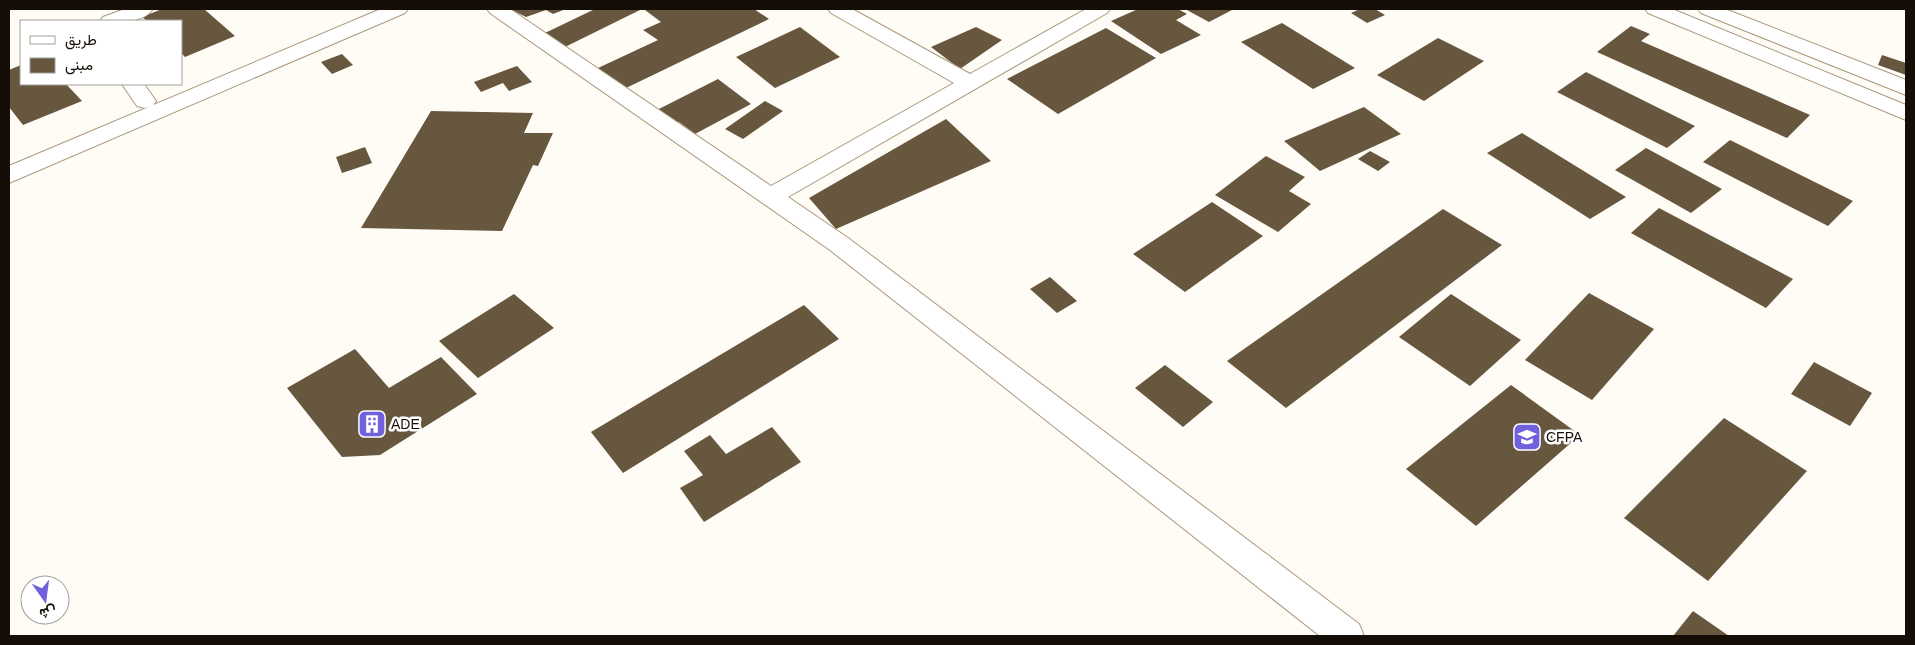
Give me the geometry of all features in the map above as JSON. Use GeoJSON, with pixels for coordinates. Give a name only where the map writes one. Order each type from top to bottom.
{"type":"FeatureCollection","features":[{"type":"Feature","properties":{"kind":"street"},"geometry":{"type":"LineString","coordinates":[[113,20],[143,9]]}},
{"type":"Feature","properties":{"kind":"street"},"geometry":{"type":"LineString","coordinates":[[182,75],[351,9]]}},
{"type":"Feature","properties":{"kind":"street"},"geometry":{"type":"LineString","coordinates":[[9,175],[398,9]]}},
{"type":"Feature","properties":{"kind":"street"},"geometry":{"type":"LineString","coordinates":[[497,9],[839,244],[1347,636]]}},
{"type":"Feature","properties":{"kind":"street"},"geometry":{"type":"LineString","coordinates":[[838,9],[970,83]]}},
{"type":"Feature","properties":{"kind":"street"},"geometry":{"type":"LineString","coordinates":[[770,197],[1100,9]]}},
{"type":"Feature","properties":{"kind":"street"},"geometry":{"type":"LineString","coordinates":[[1655,9],[1906,113]]}},
{"type":"Feature","properties":{"kind":"street"},"geometry":{"type":"LineString","coordinates":[[1708,9],[1906,88]]}},
{"type":"Feature","properties":{"kind":"street"},"geometry":{"type":"LineString","coordinates":[[9,156],[157,85]]}},
{"type":"Feature","properties":{"kind":"building"},"geometry":{"type":"Polygon","coordinates":[[[162,9],[204,9],[235,36],[185,57],[182,54],[182,20],[146,20],[142,17],[162,9]]]}},
{"type":"Feature","properties":{"kind":"building"},"geometry":{"type":"Polygon","coordinates":[[[510,9],[566,9],[553,14],[546,10],[526,17],[510,9]]]}},
{"type":"Feature","properties":{"kind":"building"},"geometry":{"type":"Polygon","coordinates":[[[595,9],[642,9],[565,47],[545,33],[595,9]]]}},
{"type":"Feature","properties":{"kind":"building"},"geometry":{"type":"Polygon","coordinates":[[[754,9],[769,19],[624,89],[598,68],[658,40],[643,30],[661,22],[645,10],[754,9]]]}},
{"type":"Feature","properties":{"kind":"building"},"geometry":{"type":"Polygon","coordinates":[[[1138,9],[1178,9],[1187,14],[1176,20],[1201,35],[1161,54],[1111,21],[1138,9]]]}},
{"type":"Feature","properties":{"kind":"building"},"geometry":{"type":"Polygon","coordinates":[[[1185,9],[1234,9],[1209,22],[1185,9]]]}},
{"type":"Feature","properties":{"kind":"building"},"geometry":{"type":"Polygon","coordinates":[[[1360,9],[1375,9],[1385,15],[1367,23],[1351,13],[1360,9]]]}},
{"type":"Feature","properties":{"kind":"building"},"geometry":{"type":"Polygon","coordinates":[[[1282,23],[1355,68],[1313,89],[1241,42],[1282,23]]]}},
{"type":"Feature","properties":{"kind":"building"},"geometry":{"type":"Polygon","coordinates":[[[1631,26],[1650,34],[1641,41],[1810,115],[1787,138],[1597,52],[1631,26]]]}},
{"type":"Feature","properties":{"kind":"building"},"geometry":{"type":"Polygon","coordinates":[[[800,27],[840,57],[775,88],[736,57],[800,27]]]}},
{"type":"Feature","properties":{"kind":"building"},"geometry":{"type":"Polygon","coordinates":[[[976,27],[1002,40],[960,69],[931,47],[976,27]]]}},
{"type":"Feature","properties":{"kind":"building"},"geometry":{"type":"Polygon","coordinates":[[[1106,28],[1156,58],[1058,114],[1007,79],[1106,28]]]}},
{"type":"Feature","properties":{"kind":"building"},"geometry":{"type":"Polygon","coordinates":[[[1438,38],[1484,61],[1424,101],[1377,75],[1438,38]]]}},
{"type":"Feature","properties":{"kind":"building"},"geometry":{"type":"Polygon","coordinates":[[[342,54],[353,65],[332,74],[321,62],[342,54]]]}},
{"type":"Feature","properties":{"kind":"building"},"geometry":{"type":"Polygon","coordinates":[[[1882,55],[1906,63],[1906,75],[1878,65],[1882,55]]]}},
{"type":"Feature","properties":{"kind":"building"},"geometry":{"type":"Polygon","coordinates":[[[20,65],[20,85],[67,85],[82,101],[23,125],[9,107],[9,70],[20,65]]]}},
{"type":"Feature","properties":{"kind":"building"},"geometry":{"type":"Polygon","coordinates":[[[517,66],[532,82],[509,91],[503,83],[481,92],[474,82],[517,66]]]}},
{"type":"Feature","properties":{"kind":"building"},"geometry":{"type":"Polygon","coordinates":[[[1586,72],[1695,126],[1667,148],[1557,92],[1586,72]]]}},
{"type":"Feature","properties":{"kind":"building"},"geometry":{"type":"Polygon","coordinates":[[[718,79],[751,104],[695,134],[679,122],[673,125],[655,111],[718,79]]]}},
{"type":"Feature","properties":{"kind":"building"},"geometry":{"type":"Polygon","coordinates":[[[765,101],[783,111],[743,139],[725,129],[765,101]]]}},
{"type":"Feature","properties":{"kind":"building"},"geometry":{"type":"Polygon","coordinates":[[[1364,107],[1401,134],[1320,171],[1284,141],[1364,107]]]}},
{"type":"Feature","properties":{"kind":"building"},"geometry":{"type":"Polygon","coordinates":[[[431,111],[533,113],[524,133],[553,133],[538,166],[533,165],[502,231],[361,228],[431,111]]]}},
{"type":"Feature","properties":{"kind":"building"},"geometry":{"type":"Polygon","coordinates":[[[946,119],[991,161],[836,229],[809,198],[946,119]]]}},
{"type":"Feature","properties":{"kind":"building"},"geometry":{"type":"Polygon","coordinates":[[[1522,133],[1626,197],[1590,219],[1487,153],[1522,133]]]}},
{"type":"Feature","properties":{"kind":"building"},"geometry":{"type":"Polygon","coordinates":[[[1730,140],[1853,201],[1828,226],[1703,162],[1730,140]]]}},
{"type":"Feature","properties":{"kind":"building"},"geometry":{"type":"Polygon","coordinates":[[[365,147],[372,163],[342,173],[336,157],[365,147]]]}},
{"type":"Feature","properties":{"kind":"building"},"geometry":{"type":"Polygon","coordinates":[[[1646,148],[1722,189],[1691,213],[1615,170],[1646,148]]]}},
{"type":"Feature","properties":{"kind":"building"},"geometry":{"type":"Polygon","coordinates":[[[1370,151],[1390,162],[1378,171],[1358,159],[1370,151]]]}},
{"type":"Feature","properties":{"kind":"building"},"geometry":{"type":"Polygon","coordinates":[[[1266,156],[1305,177],[1289,191],[1311,204],[1278,232],[1215,195],[1266,156]]]}},
{"type":"Feature","properties":{"kind":"building"},"geometry":{"type":"Polygon","coordinates":[[[1212,202],[1263,236],[1185,292],[1133,254],[1212,202]]]}},
{"type":"Feature","properties":{"kind":"building"},"geometry":{"type":"Polygon","coordinates":[[[1659,208],[1793,279],[1766,308],[1631,233],[1659,208]]]}},
{"type":"Feature","properties":{"kind":"building"},"geometry":{"type":"Polygon","coordinates":[[[1443,209],[1502,245],[1286,408],[1227,361],[1443,209]]]}},
{"type":"Feature","properties":{"kind":"building"},"geometry":{"type":"Polygon","coordinates":[[[1050,277],[1077,301],[1057,313],[1030,289],[1050,277]]]}},
{"type":"Feature","properties":{"kind":"building"},"geometry":{"type":"Polygon","coordinates":[[[1589,293],[1654,329],[1592,400],[1525,360],[1589,293]]]}},
{"type":"Feature","properties":{"kind":"building"},"geometry":{"type":"Polygon","coordinates":[[[514,294],[554,328],[478,378],[439,341],[514,294]]]}},
{"type":"Feature","properties":{"kind":"building"},"geometry":{"type":"Polygon","coordinates":[[[1451,294],[1521,340],[1470,386],[1399,337],[1451,294]]]}},
{"type":"Feature","properties":{"kind":"building"},"geometry":{"type":"Polygon","coordinates":[[[804,305],[839,339],[623,473],[591,432],[804,305]]]}},
{"type":"Feature","properties":{"kind":"building","name":"ADE"},"geometry":{"type":"Polygon","coordinates":[[[355,349],[389,388],[441,357],[477,394],[380,455],[342,457],[287,388],[355,349]]]}},
{"type":"Feature","properties":{"kind":"building"},"geometry":{"type":"Polygon","coordinates":[[[1814,362],[1872,393],[1850,426],[1791,394],[1814,362]]]}},
{"type":"Feature","properties":{"kind":"building"},"geometry":{"type":"Polygon","coordinates":[[[1165,365],[1213,402],[1183,427],[1135,388],[1165,365]]]}},
{"type":"Feature","properties":{"kind":"building"},"geometry":{"type":"Polygon","coordinates":[[[1511,385],[1580,435],[1476,526],[1406,469],[1511,385]]]}},
{"type":"Feature","properties":{"kind":"building"},"geometry":{"type":"Polygon","coordinates":[[[1724,418],[1807,471],[1708,581],[1624,518],[1724,418]]]}},
{"type":"Feature","properties":{"kind":"building"},"geometry":{"type":"Polygon","coordinates":[[[772,427],[801,462],[704,522],[680,488],[703,475],[684,451],[710,435],[726,454],[772,427]]]}},
{"type":"Feature","properties":{"kind":"building"},"geometry":{"type":"Polygon","coordinates":[[[1693,611],[1729,636],[1673,636],[1693,611]]]}},
{"type":"Feature","properties":{"kind":"place","name":"ADE"},"geometry":{"type":"Point","coordinates":[372,424]}},
{"type":"Feature","properties":{"kind":"place","name":"CFPA"},"geometry":{"type":"Point","coordinates":[1527,437]}}]}
